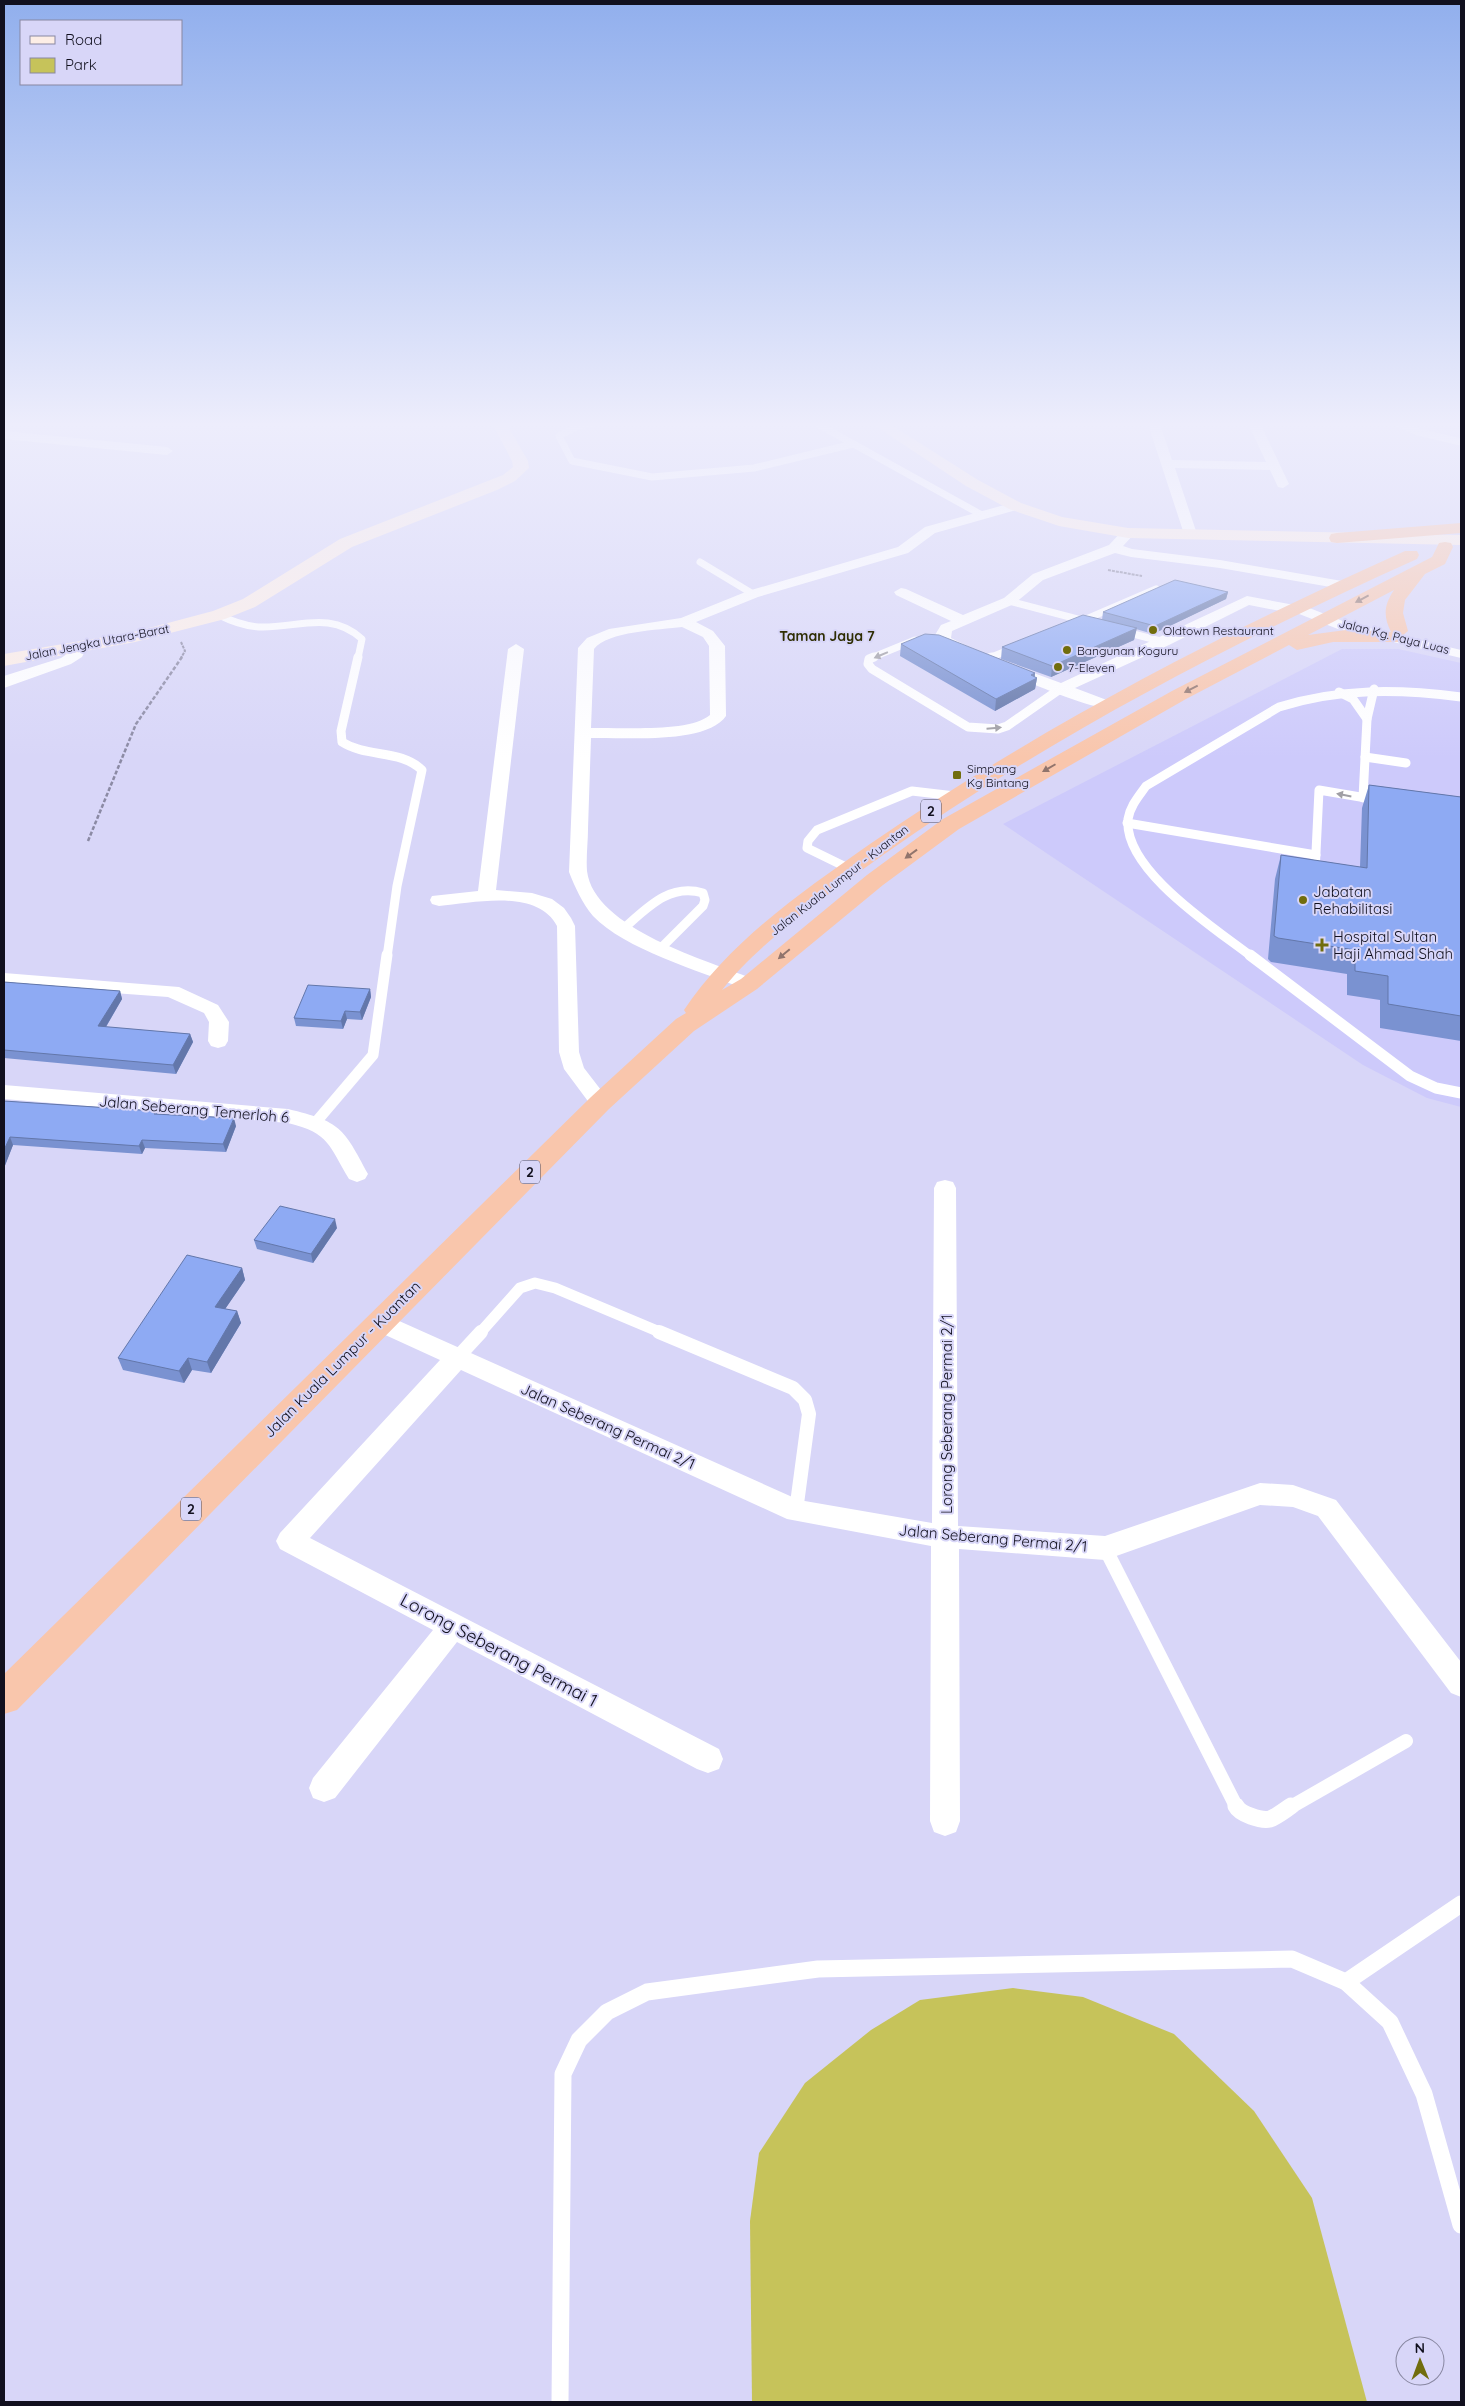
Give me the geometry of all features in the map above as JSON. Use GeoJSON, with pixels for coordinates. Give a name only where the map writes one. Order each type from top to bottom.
{"type":"FeatureCollection","features":[{"type":"Feature","properties":{"kind":"highway"},"geometry":{"type":"LineString","coordinates":[[1337,538],[1396,533]]}},
{"type":"Feature","properties":{"kind":"highway"},"geometry":{"type":"LineString","coordinates":[[1337,538],[1366,545],[1379,554],[1380,559],[1368,574]]}},
{"type":"Feature","properties":{"kind":"highway","name":"Jalan Kuala Lumpur - Kuantan"},"geometry":{"type":"LineString","coordinates":[[685,1025],[724,973],[790,916],[850,869],[955,796],[1106,705],[1200,653],[1292,608],[1418,552],[1444,548],[1461,540]]}},
{"type":"Feature","properties":{"kind":"highway","name":"Jalan Kuala Lumpur - Kuantan"},"geometry":{"type":"LineString","coordinates":[[4,1698],[600,1103],[685,1025],[748,984],[875,880],[951,824],[1225,671],[1439,560],[1444,548]]}},
{"type":"Feature","properties":{"kind":"highway"},"geometry":{"type":"LineString","coordinates":[[1225,671],[1305,642],[1322,638],[1396,635],[1392,616],[1393,607],[1421,569]]}},
{"type":"Feature","properties":{"kind":"street","name":"Jalan Jengka Utara-Barat"},"geometry":{"type":"LineString","coordinates":[[4,660],[175,628],[218,615],[249,603],[346,543],[372,533]]}},
{"type":"Feature","properties":{"kind":"street"},"geometry":{"type":"LineString","coordinates":[[748,984],[661,948],[622,929],[603,916],[589,898],[578,872],[586,648],[592,641],[614,632],[684,622],[753,594],[903,550],[926,533]]}},
{"type":"Feature","properties":{"kind":"street"},"geometry":{"type":"LineString","coordinates":[[934,640],[942,635],[946,628],[1010,601],[1038,577],[1114,548],[1128,533]]}},
{"type":"Feature","properties":{"kind":"street"},"geometry":{"type":"LineString","coordinates":[[1145,533],[1461,540]]}},
{"type":"Feature","properties":{"kind":"street"},"geometry":{"type":"LineString","coordinates":[[1114,548],[1131,553],[1220,564],[1342,585]]}},
{"type":"Feature","properties":{"kind":"street"},"geometry":{"type":"LineString","coordinates":[[901,592],[964,621]]}},
{"type":"Feature","properties":{"kind":"street","name":"Jalan Kg. Paya Luas"},"geometry":{"type":"LineString","coordinates":[[1060,689],[1164,642],[1247,600],[1292,608],[1327,618],[1343,626],[1461,645]]}},
{"type":"Feature","properties":{"kind":"street"},"geometry":{"type":"LineString","coordinates":[[582,733],[688,731],[708,725],[718,716],[717,646],[708,634],[684,622]]}},
{"type":"Feature","properties":{"kind":"street","name":"Jalan Kg. Paya Luas"},"geometry":{"type":"LineString","coordinates":[[1396,635],[1461,654]]}},
{"type":"Feature","properties":{"kind":"street"},"geometry":{"type":"LineString","coordinates":[[934,640],[1106,705]]}},
{"type":"Feature","properties":{"kind":"street"},"geometry":{"type":"LineString","coordinates":[[4,682],[66,661],[77,654],[79,647]]}},
{"type":"Feature","properties":{"kind":"street"},"geometry":{"type":"LineString","coordinates":[[486,897],[516,649]]}},
{"type":"Feature","properties":{"kind":"street"},"geometry":{"type":"LineString","coordinates":[[439,900],[517,896],[542,900],[558,910],[566,926],[569,1052],[574,1069],[600,1103]]}},
{"type":"Feature","properties":{"kind":"street"},"geometry":{"type":"LineString","coordinates":[[4,979],[172,991],[211,1009],[219,1022],[218,1041]]}},
{"type":"Feature","properties":{"kind":"street","name":"Jalan Seberang Temerloh 6"},"geometry":{"type":"LineString","coordinates":[[4,1092],[288,1116],[316,1122],[335,1134],[357,1174]]}},
{"type":"Feature","properties":{"kind":"street","name":"Lorong Seberang Permai 2/1"},"geometry":{"type":"LineString","coordinates":[[945,1188],[945,1820]]}},
{"type":"Feature","properties":{"kind":"street","name":"Jalan Seberang Permai 2/1"},"geometry":{"type":"LineString","coordinates":[[379,1322],[796,1511],[946,1537],[1105,1548],[1260,1494],[1294,1496],[1328,1508],[1461,1684]]}},
{"type":"Feature","properties":{"kind":"street","name":"Lorong Seberang Permai 1"},"geometry":{"type":"LineString","coordinates":[[457,1358],[290,1541],[708,1759]]}},
{"type":"Feature","properties":{"kind":"street"},"geometry":{"type":"LineString","coordinates":[[324,1788],[453,1626]]}},
{"type":"Feature","properties":{"kind":"lane"},"geometry":{"type":"LineString","coordinates":[[700,562],[753,594]]}},
{"type":"Feature","properties":{"kind":"lane"},"geometry":{"type":"LineString","coordinates":[[1065,628],[1164,586]]}},
{"type":"Feature","properties":{"kind":"lane"},"geometry":{"type":"LineString","coordinates":[[1010,601],[1101,625]]}},
{"type":"Feature","properties":{"kind":"lane"},"geometry":{"type":"LineString","coordinates":[[218,615],[248,626],[265,627],[305,622],[326,622],[343,625],[356,631],[362,639],[341,731],[342,742],[350,749],[382,753],[416,763],[422,770],[397,886],[373,1055],[316,1122]]}},
{"type":"Feature","properties":{"kind":"lane"},"geometry":{"type":"LineString","coordinates":[[1110,628],[1164,642]]}},
{"type":"Feature","properties":{"kind":"lane"},"geometry":{"type":"LineString","coordinates":[[934,640],[915,640],[869,660],[868,664],[872,669],[968,727],[998,729],[1007,726],[1060,689]]}},
{"type":"Feature","properties":{"kind":"lane"},"geometry":{"type":"LineString","coordinates":[[985,660],[1020,646]]}},
{"type":"Feature","properties":{"kind":"lane"},"geometry":{"type":"LineString","coordinates":[[1363,798],[1367,719],[1374,689]]}},
{"type":"Feature","properties":{"kind":"lane"},"geometry":{"type":"LineString","coordinates":[[1461,697],[1374,689],[1338,691],[1303,698],[1279,707],[1146,786],[1131,806],[1127,823],[1135,849],[1160,885],[1182,904],[1410,1076],[1436,1088],[1461,1093]]}},
{"type":"Feature","properties":{"kind":"lane"},"geometry":{"type":"LineString","coordinates":[[1338,691],[1353,699],[1367,719]]}},
{"type":"Feature","properties":{"kind":"lane"},"geometry":{"type":"LineString","coordinates":[[1366,757],[1406,763]]}},
{"type":"Feature","properties":{"kind":"lane"},"geometry":{"type":"LineString","coordinates":[[1315,877],[1319,790],[1392,803]]}},
{"type":"Feature","properties":{"kind":"lane"},"geometry":{"type":"LineString","coordinates":[[850,869],[807,848],[808,841],[817,830],[912,791],[935,792],[955,796]]}},
{"type":"Feature","properties":{"kind":"lane"},"geometry":{"type":"LineString","coordinates":[[1127,823],[1316,855]]}},
{"type":"Feature","properties":{"kind":"lane"},"geometry":{"type":"LineString","coordinates":[[622,929],[662,895],[681,888],[694,889],[703,893],[705,900],[703,906],[661,948]]}},
{"type":"Feature","properties":{"kind":"lane"},"geometry":{"type":"LineString","coordinates":[[457,1358],[520,1288],[535,1283],[555,1288],[793,1388],[805,1400],[809,1414],[796,1511]]}},
{"type":"Feature","properties":{"kind":"lane"},"geometry":{"type":"LineString","coordinates":[[1105,1548],[1238,1810],[1251,1816],[1269,1820],[1406,1741]]}},
{"type":"Feature","properties":{"kind":"lane"},"geometry":{"type":"LineString","coordinates":[[1346,1982],[1461,1904]]}},
{"type":"Feature","properties":{"kind":"lane"},"geometry":{"type":"LineString","coordinates":[[560,2402],[563,2074],[579,2040],[607,2012],[647,1992],[818,1969],[1292,1959],[1346,1982],[1390,2022],[1424,2094],[1461,2225]]}},
{"type":"Feature","properties":{"kind":"path"},"geometry":{"type":"LineString","coordinates":[[88,841],[136,724],[178,665],[185,651],[175,628]]}},
{"type":"Feature","properties":{"kind":"shaded area","name":"Hospital Sultan Haji Ahmad Shah"},"geometry":{"type":"Polygon","coordinates":[[[1342,649],[1398,649],[1461,663],[1461,1107],[1427,1098],[1363,1065],[1003,824],[1342,649]]]}},
{"type":"Feature","properties":{"kind":"green space"},"geometry":{"type":"Polygon","coordinates":[[[1013,1988],[1083,1997],[1174,2034],[1254,2111],[1312,2198],[1367,2402],[752,2402],[750,2221],[759,2153],[805,2083],[871,2030],[920,2000],[1013,1988]]]}},
{"type":"Feature","properties":{"kind":"building"},"geometry":{"type":"Polygon","coordinates":[[[1175,580],[1228,592],[1155,626],[1103,612],[1175,580]]]}},
{"type":"Feature","properties":{"kind":"building"},"geometry":{"type":"Polygon","coordinates":[[[1083,615],[1137,628],[1052,666],[1002,647],[1083,615]]]}},
{"type":"Feature","properties":{"kind":"building"},"geometry":{"type":"Polygon","coordinates":[[[925,634],[939,635],[1035,673],[1031,675],[1037,678],[996,699],[901,644],[925,634]]]}},
{"type":"Feature","properties":{"kind":"building"},"geometry":{"type":"Polygon","coordinates":[[[1369,785],[1461,797],[1461,1016],[1388,1004],[1388,976],[1355,971],[1355,950],[1274,936],[1281,855],[1367,868],[1369,785]]]}},
{"type":"Feature","properties":{"kind":"building"},"geometry":{"type":"Polygon","coordinates":[[[4,982],[120,991],[98,1026],[190,1034],[173,1065],[4,1050],[4,982]]]}},
{"type":"Feature","properties":{"kind":"building"},"geometry":{"type":"Polygon","coordinates":[[[308,985],[370,989],[360,1012],[345,1011],[341,1021],[294,1018],[308,985]]]}},
{"type":"Feature","properties":{"kind":"building"},"geometry":{"type":"Polygon","coordinates":[[[4,1101],[156,1111],[154,1114],[234,1118],[223,1144],[142,1140],[139,1146],[10,1137],[4,1150],[4,1101]]]}},
{"type":"Feature","properties":{"kind":"building"},"geometry":{"type":"Polygon","coordinates":[[[280,1206],[335,1219],[311,1254],[254,1240],[280,1206]]]}},
{"type":"Feature","properties":{"kind":"building"},"geometry":{"type":"Polygon","coordinates":[[[187,1255],[242,1268],[215,1307],[237,1311],[207,1362],[188,1358],[179,1371],[118,1358],[187,1255]]]}},
{"type":"Feature","properties":{"kind":"place","name":"Oldtown Restaurant"},"geometry":{"type":"Point","coordinates":[1153,630]}},
{"type":"Feature","properties":{"kind":"place","name":"Bangunan Koguru"},"geometry":{"type":"Point","coordinates":[1067,650]}},
{"type":"Feature","properties":{"kind":"place","name":"7-Eleven"},"geometry":{"type":"Point","coordinates":[1058,667]}},
{"type":"Feature","properties":{"kind":"place","name":"Simpang Kg Bintang"},"geometry":{"type":"Point","coordinates":[957,775]}},
{"type":"Feature","properties":{"kind":"place","name":"Jabatan Rehabilitasi"},"geometry":{"type":"Point","coordinates":[1303,900]}},
{"type":"Feature","properties":{"kind":"place","name":"Hospital Sultan Haji Ahmad Shah"},"geometry":{"type":"Point","coordinates":[1322,945]}},
{"type":"Feature","properties":{"kind":"district","name":"Taman Jaya 7"},"geometry":{"type":"Point","coordinates":[827,636]}}]}
